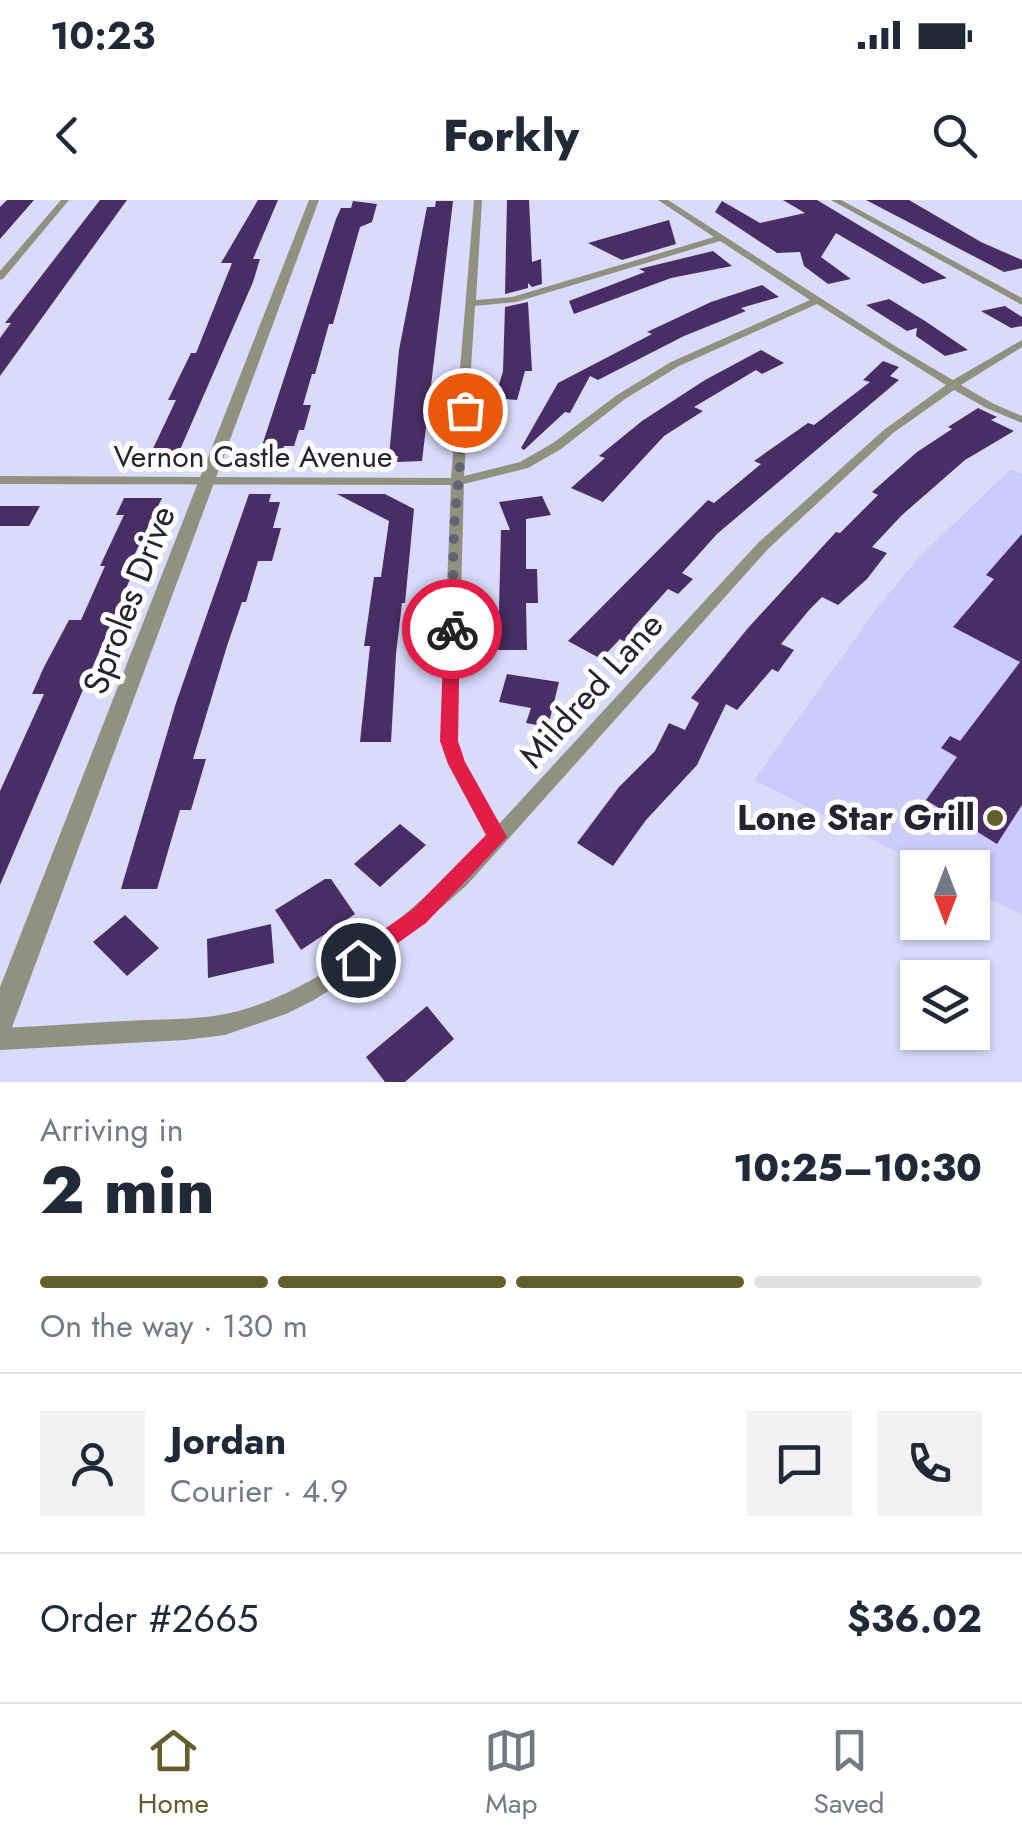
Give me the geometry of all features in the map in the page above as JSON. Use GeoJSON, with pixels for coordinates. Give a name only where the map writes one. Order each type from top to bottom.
{"type":"FeatureCollection","features":[{"type":"Feature","properties":{"kind":"street"},"geometry":{"type":"LineString","coordinates":[[0,277],[64,200]]}},
{"type":"Feature","properties":{"kind":"street","name":"Sproles Drive"},"geometry":{"type":"LineString","coordinates":[[0,1022],[314,200]]}},
{"type":"Feature","properties":{"kind":"street"},"geometry":{"type":"LineString","coordinates":[[478,200],[454,528],[449,741],[457,764],[497,837]]}},
{"type":"Feature","properties":{"kind":"street"},"geometry":{"type":"LineString","coordinates":[[662,200],[953,385],[1022,420]]}},
{"type":"Feature","properties":{"kind":"street"},"geometry":{"type":"LineString","coordinates":[[835,200],[1022,302]]}},
{"type":"Feature","properties":{"kind":"street"},"geometry":{"type":"LineString","coordinates":[[472,303],[513,300],[721,238]]}},
{"type":"Feature","properties":{"kind":"street","name":"Vernon Castle Avenue"},"geometry":{"type":"LineString","coordinates":[[0,480],[460,480],[524,465],[557,446],[621,396],[674,364],[819,300]]}},
{"type":"Feature","properties":{"kind":"street","name":"Mildred Lane"},"geometry":{"type":"LineString","coordinates":[[0,1039],[192,1029],[248,1019],[300,996],[419,916],[497,837],[763,546],[889,431],[953,385],[1022,344]]}},
{"type":"Feature","properties":{"kind":"shaded area"},"geometry":{"type":"Polygon","coordinates":[[[1011,469],[1022,474],[1022,915],[990,899],[990,850],[900,850],[900,853],[754,780],[877,608],[919,557],[1011,469]]]}},
{"type":"Feature","properties":{"kind":"building"},"geometry":{"type":"Polygon","coordinates":[[[7,200],[34,200],[0,239],[0,207],[7,200]]]}},
{"type":"Feature","properties":{"kind":"building"},"geometry":{"type":"Polygon","coordinates":[[[100,200],[127,200],[0,376],[0,338],[11,323],[5,323],[100,200]]]}},
{"type":"Feature","properties":{"kind":"building"},"geometry":{"type":"Polygon","coordinates":[[[258,200],[278,200],[253,259],[260,259],[253,282],[176,459],[148,459],[176,400],[168,400],[191,353],[196,353],[232,263],[221,263],[258,200]]]}},
{"type":"Feature","properties":{"kind":"building"},"geometry":{"type":"Polygon","coordinates":[[[507,200],[529,200],[532,262],[541,259],[542,284],[532,287],[528,283],[528,288],[505,294],[507,200]]]}},
{"type":"Feature","properties":{"kind":"building"},"geometry":{"type":"Polygon","coordinates":[[[783,200],[817,200],[947,278],[923,284],[836,233],[821,257],[851,279],[828,284],[804,266],[800,252],[777,253],[715,212],[722,201],[760,223],[805,213],[783,200]]]}},
{"type":"Feature","properties":{"kind":"building"},"geometry":{"type":"Polygon","coordinates":[[[866,200],[909,200],[981,242],[1022,260],[1022,268],[1004,272],[866,200]]]}},
{"type":"Feature","properties":{"kind":"building"},"geometry":{"type":"Polygon","coordinates":[[[353,201],[377,204],[372,222],[360,227],[333,324],[329,324],[312,374],[303,405],[311,405],[304,430],[299,430],[294,446],[284,446],[280,461],[257,461],[336,219],[341,208],[351,208],[353,201]]]}},
{"type":"Feature","properties":{"kind":"building"},"geometry":{"type":"Polygon","coordinates":[[[436,201],[453,201],[422,461],[397,462],[398,456],[389,456],[399,350],[427,207],[435,207],[436,201]]]}},
{"type":"Feature","properties":{"kind":"building"},"geometry":{"type":"Polygon","coordinates":[[[669,220],[676,244],[622,260],[588,243],[669,220]]]}},
{"type":"Feature","properties":{"kind":"building"},"geometry":{"type":"Polygon","coordinates":[[[713,251],[732,266],[671,278],[574,314],[569,301],[645,272],[639,269],[713,251]]]}},
{"type":"Feature","properties":{"kind":"building"},"geometry":{"type":"Polygon","coordinates":[[[762,285],[779,297],[741,308],[746,311],[684,336],[598,380],[590,376],[570,413],[565,412],[524,450],[521,448],[558,383],[652,334],[647,332],[711,302],[762,285]]]}},
{"type":"Feature","properties":{"kind":"building"},"geometry":{"type":"Polygon","coordinates":[[[889,299],[968,350],[945,356],[916,336],[917,328],[907,331],[866,305],[889,299]]]}},
{"type":"Feature","properties":{"kind":"building"},"geometry":{"type":"Polygon","coordinates":[[[528,302],[532,371],[525,371],[517,400],[495,398],[503,371],[505,307],[528,302]]]}},
{"type":"Feature","properties":{"kind":"building"},"geometry":{"type":"Polygon","coordinates":[[[1005,306],[1022,317],[1022,326],[1011,328],[981,311],[1005,306]]]}},
{"type":"Feature","properties":{"kind":"building"},"geometry":{"type":"Polygon","coordinates":[[[761,350],[784,363],[762,374],[756,370],[694,407],[703,411],[664,436],[603,502],[571,488],[605,458],[599,456],[642,421],[761,350]]]}},
{"type":"Feature","properties":{"kind":"building"},"geometry":{"type":"Polygon","coordinates":[[[883,361],[899,367],[890,376],[899,380],[717,534],[682,573],[693,579],[678,594],[668,589],[632,629],[647,636],[636,648],[620,639],[601,659],[568,641],[708,500],[714,503],[761,464],[754,461],[808,423],[814,425],[870,382],[863,380],[883,361]]]}},
{"type":"Feature","properties":{"kind":"building"},"geometry":{"type":"Polygon","coordinates":[[[978,408],[997,417],[991,420],[1014,431],[965,460],[902,515],[872,547],[887,553],[867,579],[838,605],[822,597],[810,609],[781,644],[794,650],[778,672],[772,669],[737,710],[726,704],[697,765],[646,820],[613,866],[577,843],[619,787],[655,751],[669,723],[685,730],[699,703],[691,698],[748,628],[836,532],[840,533],[878,495],[872,492],[917,452],[952,429],[948,427],[978,408]]]}},
{"type":"Feature","properties":{"kind":"building"},"geometry":{"type":"Polygon","coordinates":[[[249,494],[271,494],[269,502],[280,502],[273,528],[281,528],[272,561],[258,561],[246,602],[242,602],[193,759],[206,759],[191,810],[180,810],[157,889],[121,889],[176,703],[249,494]]]}},
{"type":"Feature","properties":{"kind":"building"},"geometry":{"type":"Polygon","coordinates":[[[337,494],[385,494],[414,509],[396,654],[391,742],[360,742],[370,646],[364,646],[374,577],[381,577],[389,521],[337,494]]]}},
{"type":"Feature","properties":{"kind":"building"},"geometry":{"type":"Polygon","coordinates":[[[542,496],[551,515],[526,519],[526,569],[537,569],[538,603],[526,603],[527,650],[498,650],[501,530],[510,530],[499,502],[542,496]]]}},
{"type":"Feature","properties":{"kind":"building"},"geometry":{"type":"Polygon","coordinates":[[[124,498],[162,498],[126,572],[133,572],[0,885],[0,791],[44,694],[32,694],[44,667],[69,620],[81,620],[105,566],[100,566],[124,515],[116,515],[124,498]]]}},
{"type":"Feature","properties":{"kind":"building"},"geometry":{"type":"Polygon","coordinates":[[[0,506],[40,506],[29,526],[0,526],[0,506]]]}},
{"type":"Feature","properties":{"kind":"building"},"geometry":{"type":"Polygon","coordinates":[[[1022,534],[1022,805],[997,844],[926,800],[957,757],[941,748],[950,736],[960,741],[1020,662],[953,627],[994,579],[986,575],[1022,534]]]}},
{"type":"Feature","properties":{"kind":"building"},"geometry":{"type":"Polygon","coordinates":[[[507,674],[559,682],[548,727],[526,723],[531,708],[499,702],[507,674]]]}},
{"type":"Feature","properties":{"kind":"building"},"geometry":{"type":"Polygon","coordinates":[[[400,824],[426,845],[380,887],[354,864],[400,824]]]}},
{"type":"Feature","properties":{"kind":"building"},"geometry":{"type":"Polygon","coordinates":[[[331,879],[355,914],[301,950],[275,910],[331,879]]]}},
{"type":"Feature","properties":{"kind":"building"},"geometry":{"type":"Polygon","coordinates":[[[125,915],[159,948],[127,976],[93,942],[125,915]]]}},
{"type":"Feature","properties":{"kind":"building"},"geometry":{"type":"Polygon","coordinates":[[[271,924],[274,963],[208,978],[207,939],[271,924]]]}},
{"type":"Feature","properties":{"kind":"building"},"geometry":{"type":"Polygon","coordinates":[[[427,1006],[454,1039],[405,1082],[385,1082],[366,1057],[427,1006]]]}},
{"type":"Feature","properties":{"kind":"way so far"},"geometry":{"type":"LineString","coordinates":[[452,629],[454,528],[465,410]]}},
{"type":"Feature","properties":{"kind":"place","name":"Lone Star Grill"},"geometry":{"type":"Point","coordinates":[995,818]}},
{"type":"Feature","properties":{"kind":"route"},"geometry":{"type":"LineString","coordinates":[[358,960],[419,916],[459,880],[497,837],[457,764],[449,741],[452,629]]}}]}
